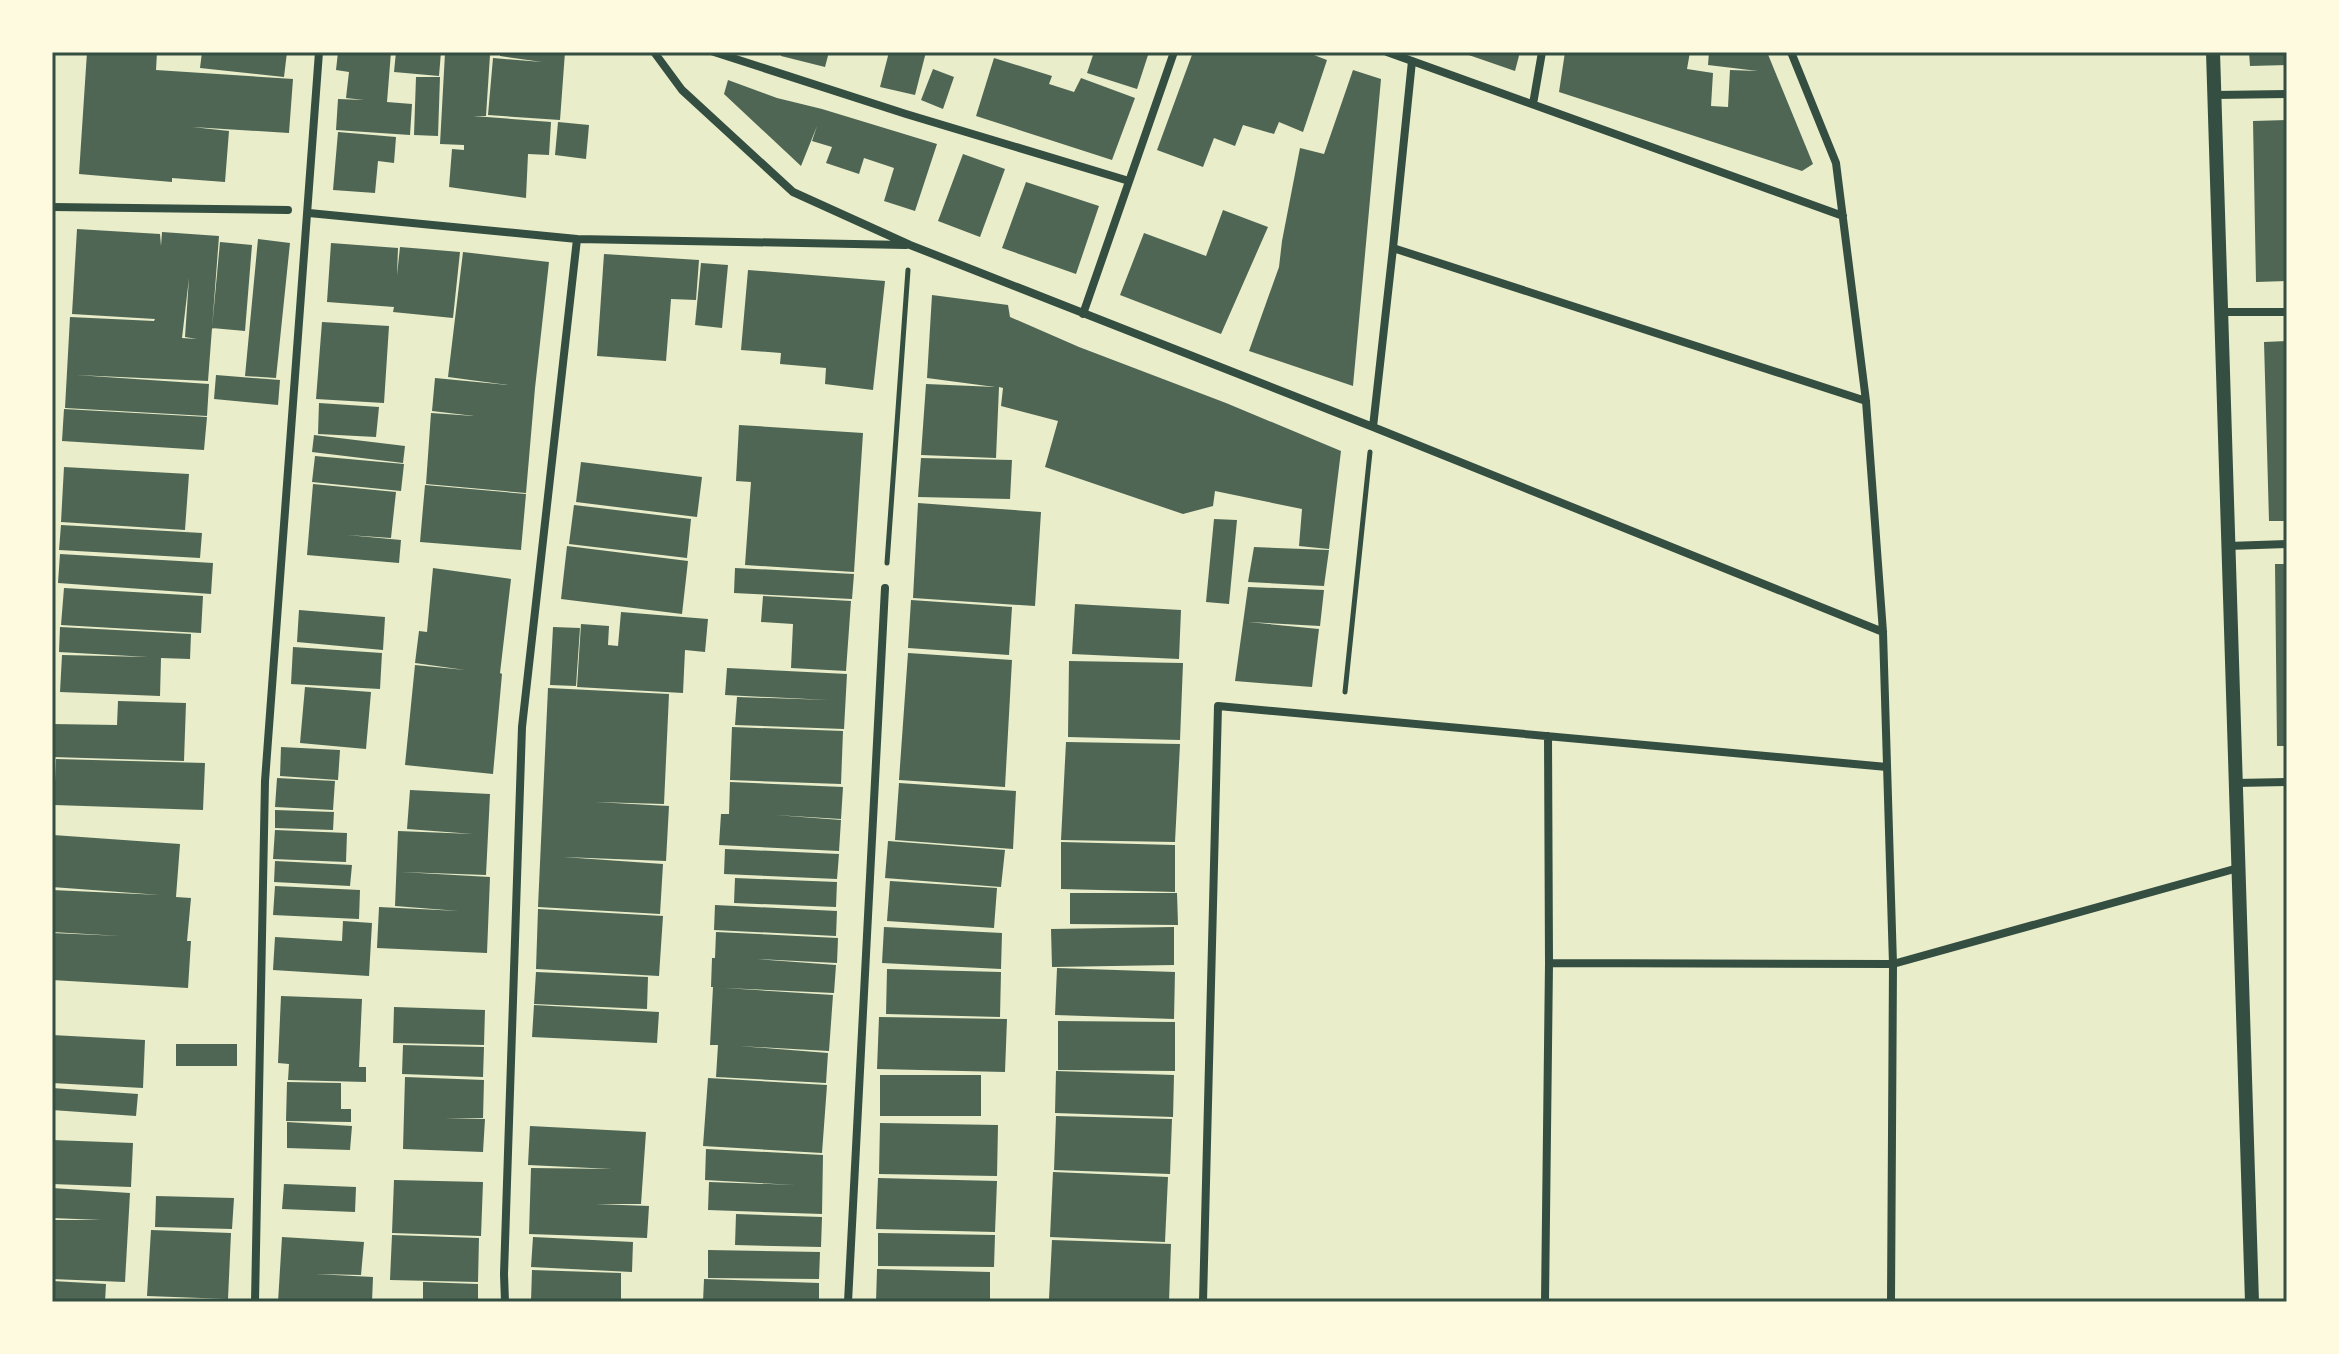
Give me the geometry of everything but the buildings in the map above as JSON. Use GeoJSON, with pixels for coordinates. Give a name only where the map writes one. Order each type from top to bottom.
{"type":"FeatureCollection","features":[{"type":"Feature","properties":{"kind":"street"},"geometry":{"type":"LineString","coordinates":[[255,1302],[265,781],[319,52]]}},
{"type":"Feature","properties":{"kind":"street"},"geometry":{"type":"LineString","coordinates":[[654,52],[682,90],[793,192],[910,245],[1883,632]]}},
{"type":"Feature","properties":{"kind":"street"},"geometry":{"type":"LineString","coordinates":[[714,52],[1129,181]]}},
{"type":"Feature","properties":{"kind":"street"},"geometry":{"type":"LineString","coordinates":[[1083,314],[1174,52]]}},
{"type":"Feature","properties":{"kind":"street"},"geometry":{"type":"LineString","coordinates":[[1387,52],[1843,216]]}},
{"type":"Feature","properties":{"kind":"street"},"geometry":{"type":"LineString","coordinates":[[1533,104],[1542,52]]}},
{"type":"Feature","properties":{"kind":"street"},"geometry":{"type":"LineString","coordinates":[[1791,52],[1836,163],[1866,401],[1883,632],[1893,964],[1891,1302]]}},
{"type":"Feature","properties":{"kind":"street"},"geometry":{"type":"LineString","coordinates":[[2213,52],[2252,1302]]}},
{"type":"Feature","properties":{"kind":"street"},"geometry":{"type":"LineString","coordinates":[[1373,427],[1412,61]]}},
{"type":"Feature","properties":{"kind":"street"},"geometry":{"type":"LineString","coordinates":[[2215,95],[2287,94]]}},
{"type":"Feature","properties":{"kind":"street"},"geometry":{"type":"LineString","coordinates":[[52,207],[288,210]]}},
{"type":"Feature","properties":{"kind":"street"},"geometry":{"type":"LineString","coordinates":[[309,213],[577,239],[910,245]]}},
{"type":"Feature","properties":{"kind":"street"},"geometry":{"type":"LineString","coordinates":[[505,1302],[522,727],[577,239]]}},
{"type":"Feature","properties":{"kind":"street"},"geometry":{"type":"LineString","coordinates":[[1393,248],[1866,401]]}},
{"type":"Feature","properties":{"kind":"street"},"geometry":{"type":"LineString","coordinates":[[2221,312],[2287,312]]}},
{"type":"Feature","properties":{"kind":"street"},"geometry":{"type":"LineString","coordinates":[[2228,546],[2287,544]]}},
{"type":"Feature","properties":{"kind":"street"},"geometry":{"type":"LineString","coordinates":[[848,1302],[885,588]]}},
{"type":"Feature","properties":{"kind":"street"},"geometry":{"type":"LineString","coordinates":[[1203,1302],[1218,706],[1887,767]]}},
{"type":"Feature","properties":{"kind":"street"},"geometry":{"type":"LineString","coordinates":[[1545,1302],[1548,736]]}},
{"type":"Feature","properties":{"kind":"street"},"geometry":{"type":"LineString","coordinates":[[2236,783],[2287,782]]}},
{"type":"Feature","properties":{"kind":"street"},"geometry":{"type":"LineString","coordinates":[[1549,963],[1893,964],[2238,868]]}},
{"type":"Feature","properties":{"kind":"path"},"geometry":{"type":"LineString","coordinates":[[885,588],[910,245]]}},
{"type":"Feature","properties":{"kind":"path"},"geometry":{"type":"LineString","coordinates":[[1342,717],[1373,427]]}}]}
